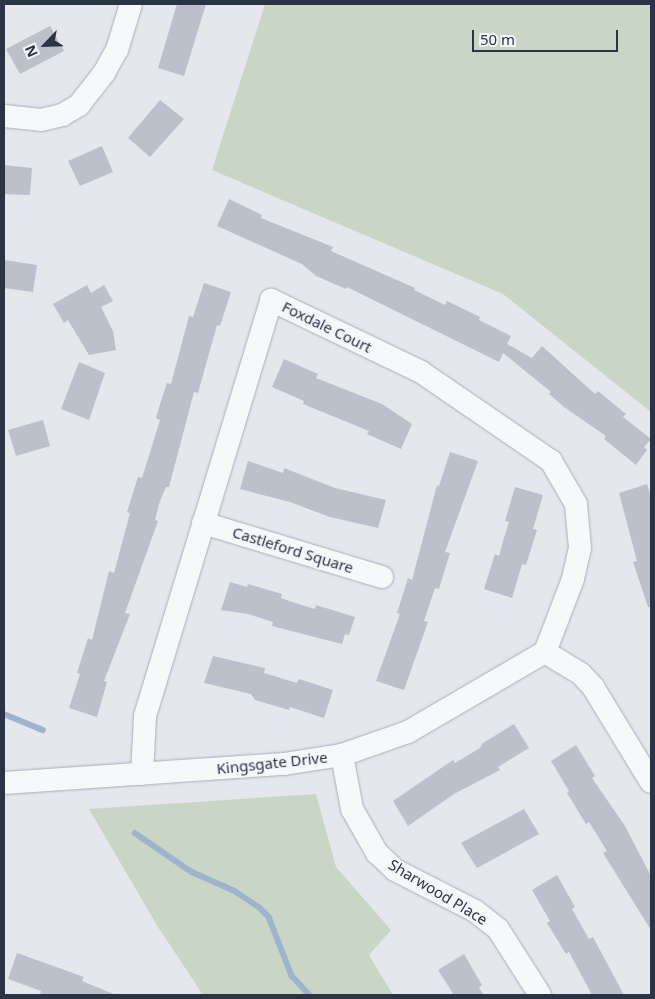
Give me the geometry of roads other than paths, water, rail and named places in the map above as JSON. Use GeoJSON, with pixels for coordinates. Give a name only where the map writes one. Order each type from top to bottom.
{"type":"FeatureCollection","features":[{"type":"Feature","properties":{"kind":"street"},"geometry":{"type":"LineString","coordinates":[[4,116],[41,120],[62,115],[78,105],[104,73],[117,50],[131,4]]}},
{"type":"Feature","properties":{"kind":"street","name":"Foxdale Court"},"geometry":{"type":"LineString","coordinates":[[142,774],[145,716],[271,300],[421,372],[552,461],[576,504],[580,548],[573,579],[545,652]]}},
{"type":"Feature","properties":{"kind":"street","name":"Castleford Square"},"geometry":{"type":"LineString","coordinates":[[203,523],[382,577]]}},
{"type":"Feature","properties":{"kind":"street"},"geometry":{"type":"LineString","coordinates":[[545,652],[582,674],[593,686],[651,782]]}},
{"type":"Feature","properties":{"kind":"street","name":"Kingsgate Drive"},"geometry":{"type":"LineString","coordinates":[[4,783],[284,764],[342,755],[408,732],[545,652]]}},
{"type":"Feature","properties":{"kind":"street","name":"Sharwood Place"},"geometry":{"type":"LineString","coordinates":[[342,755],[352,809],[377,853],[395,870],[475,911],[498,929],[540,995]]}},
{"type":"Feature","properties":{"kind":"waterway"},"geometry":{"type":"LineString","coordinates":[[4,714],[43,730]]}},
{"type":"Feature","properties":{"kind":"waterway"},"geometry":{"type":"LineString","coordinates":[[135,833],[192,872],[235,891],[260,908],[269,917],[292,976],[310,995]]}}]}
